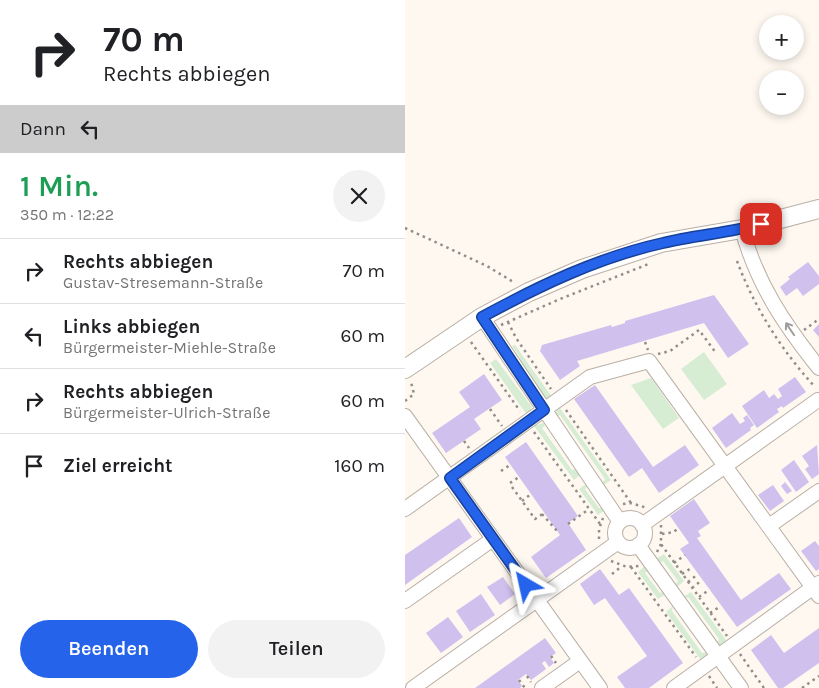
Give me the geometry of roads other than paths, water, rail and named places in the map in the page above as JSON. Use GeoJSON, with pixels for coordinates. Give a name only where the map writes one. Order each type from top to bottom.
{"type":"FeatureCollection","features":[{"type":"Feature","properties":{"kind":"main road"},"geometry":{"type":"LineString","coordinates":[[411,376],[529,292],[609,259],[661,243],[742,229],[819,209]]}},
{"type":"Feature","properties":{"kind":"street"},"geometry":{"type":"LineString","coordinates":[[742,229],[756,273],[795,337],[819,368]]}},
{"type":"Feature","properties":{"kind":"street"},"geometry":{"type":"LineString","coordinates":[[486,324],[621,522]]}},
{"type":"Feature","properties":{"kind":"street"},"geometry":{"type":"LineString","coordinates":[[405,509],[590,377],[649,361],[817,589],[734,645],[675,688]]}},
{"type":"Feature","properties":{"kind":"street"},"geometry":{"type":"LineString","coordinates":[[642,525],[818,400]]}},
{"type":"Feature","properties":{"kind":"street"},"geometry":{"type":"LineString","coordinates":[[405,416],[599,688]]}},
{"type":"Feature","properties":{"kind":"street"},"geometry":{"type":"LineString","coordinates":[[769,526],[819,491]]}},
{"type":"Feature","properties":{"kind":"street"},"geometry":{"type":"LineString","coordinates":[[633,519],[642,525],[644,536],[639,545],[626,548],[618,542],[615,532],[621,522],[633,519]]}},
{"type":"Feature","properties":{"kind":"street"},"geometry":{"type":"LineString","coordinates":[[405,601],[493,539]]}},
{"type":"Feature","properties":{"kind":"street"},"geometry":{"type":"LineString","coordinates":[[413,688],[618,542]]}},
{"type":"Feature","properties":{"kind":"street"},"geometry":{"type":"LineString","coordinates":[[639,545],[741,688]]}},
{"type":"Feature","properties":{"kind":"street"},"geometry":{"type":"LineString","coordinates":[[542,688],[580,661]]}}]}
